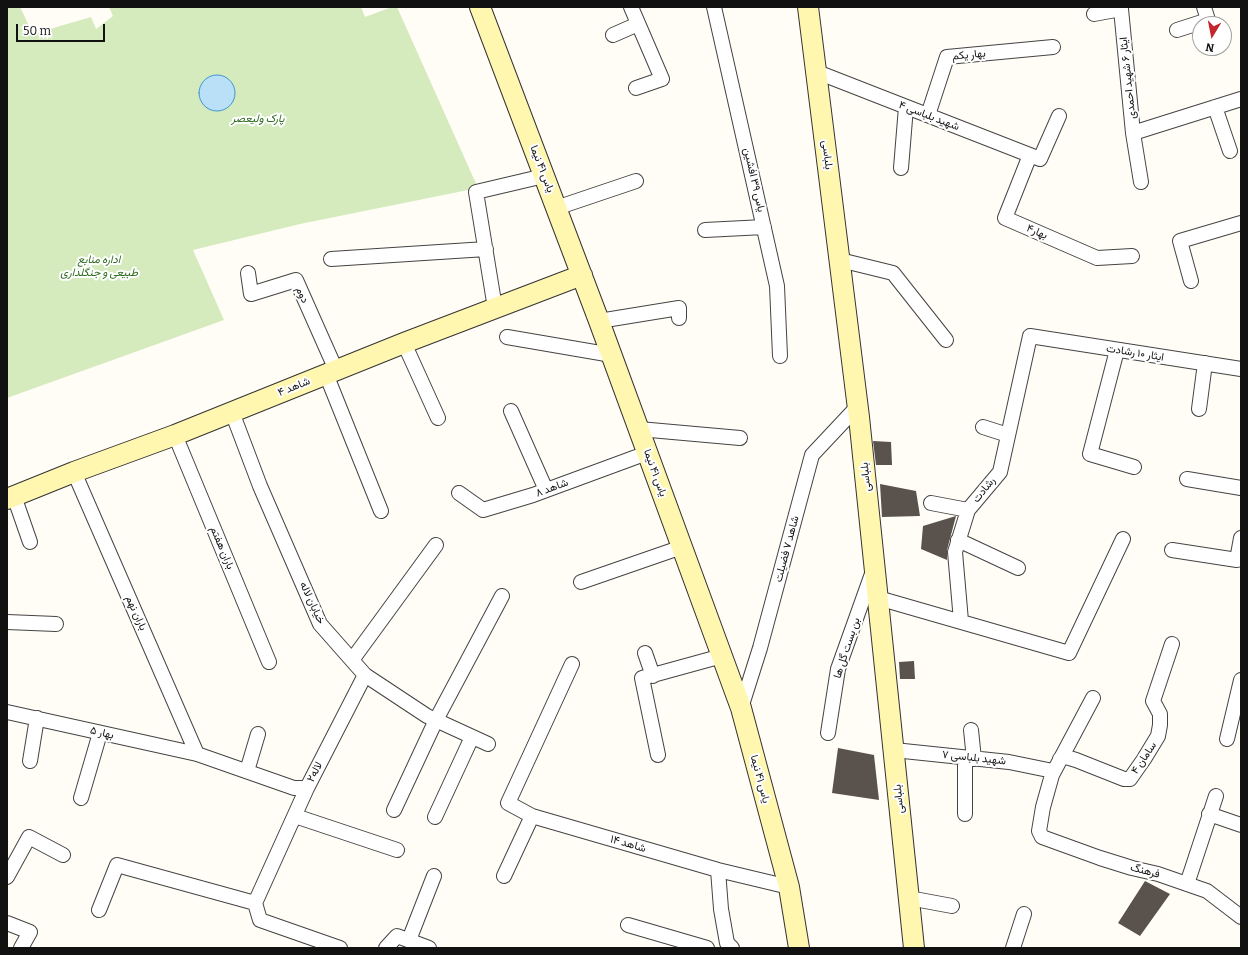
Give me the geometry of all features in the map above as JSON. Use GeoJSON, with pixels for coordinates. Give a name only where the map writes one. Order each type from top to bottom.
{"type":"FeatureCollection","features":[{"type":"Feature","properties":{"kind":"street","name":"یاس ۴۱ نیما"},"geometry":{"type":"LineString","coordinates":[[480,7],[612,355],[741,708],[789,887],[799,948]]}},
{"type":"Feature","properties":{"kind":"street"},"geometry":{"type":"LineString","coordinates":[[630,7],[662,79],[636,88]]}},
{"type":"Feature","properties":{"kind":"street","name":"یاس ۳۹ افشین"},"geometry":{"type":"LineString","coordinates":[[714,7],[777,286],[780,356]]}},
{"type":"Feature","properties":{"kind":"street","name":"بلباسی"},"geometry":{"type":"LineString","coordinates":[[808,7],[858,406],[914,948]]}},
{"type":"Feature","properties":{"kind":"street"},"geometry":{"type":"LineString","coordinates":[[1178,30],[1208,20],[1204,7]]}},
{"type":"Feature","properties":{"kind":"street","name":"ایثار ۶ شهید احمدی"},"geometry":{"type":"LineString","coordinates":[[1094,14],[1120,9],[1133,133],[1241,99]]}},
{"type":"Feature","properties":{"kind":"street"},"geometry":{"type":"LineString","coordinates":[[613,35],[638,24]]}},
{"type":"Feature","properties":{"kind":"street","name":"بهار یکم"},"geometry":{"type":"LineString","coordinates":[[928,115],[947,57],[1052,47]]}},
{"type":"Feature","properties":{"kind":"street","name":"شهید بلباسی ۴"},"geometry":{"type":"LineString","coordinates":[[817,72],[1035,157]]}},
{"type":"Feature","properties":{"kind":"street"},"geometry":{"type":"LineString","coordinates":[[901,168],[906,107]]}},
{"type":"Feature","properties":{"kind":"street"},"geometry":{"type":"LineString","coordinates":[[1215,107],[1230,151]]}},
{"type":"Feature","properties":{"kind":"street"},"geometry":{"type":"LineString","coordinates":[[1035,157],[1059,116]]}},
{"type":"Feature","properties":{"kind":"street"},"geometry":{"type":"LineString","coordinates":[[1133,133],[1141,182]]}},
{"type":"Feature","properties":{"kind":"street","name":"بهار۴"},"geometry":{"type":"LineString","coordinates":[[1035,157],[1005,218],[1097,258],[1132,256]]}},
{"type":"Feature","properties":{"kind":"street"},"geometry":{"type":"LineString","coordinates":[[495,308],[476,192],[544,176]]}},
{"type":"Feature","properties":{"kind":"street"},"geometry":{"type":"LineString","coordinates":[[556,208],[636,181]]}},
{"type":"Feature","properties":{"kind":"street"},"geometry":{"type":"LineString","coordinates":[[1191,281],[1180,241],[1241,222]]}},
{"type":"Feature","properties":{"kind":"street"},"geometry":{"type":"LineString","coordinates":[[705,230],[764,227]]}},
{"type":"Feature","properties":{"kind":"street"},"geometry":{"type":"LineString","coordinates":[[331,259],[486,249]]}},
{"type":"Feature","properties":{"kind":"street"},"geometry":{"type":"LineString","coordinates":[[840,260],[893,273],[946,340]]}},
{"type":"Feature","properties":{"kind":"street","name":"دوم"},"geometry":{"type":"LineString","coordinates":[[248,273],[251,294],[296,280],[331,372]]}},
{"type":"Feature","properties":{"kind":"street","name":"شاهد ۴"},"geometry":{"type":"LineString","coordinates":[[11,498],[74,472],[175,435],[404,343],[582,275]]}},
{"type":"Feature","properties":{"kind":"street"},"geometry":{"type":"LineString","coordinates":[[599,321],[679,308],[679,318]]}},
{"type":"Feature","properties":{"kind":"street","name":"ایثار ۱۰ رشادت"},"geometry":{"type":"LineString","coordinates":[[1030,336],[1241,369]]}},
{"type":"Feature","properties":{"kind":"street","name":"رشادت"},"geometry":{"type":"LineString","coordinates":[[961,621],[954,552],[968,510],[1000,472],[1030,336]]}},
{"type":"Feature","properties":{"kind":"street"},"geometry":{"type":"LineString","coordinates":[[507,337],[612,355]]}},
{"type":"Feature","properties":{"kind":"street"},"geometry":{"type":"LineString","coordinates":[[404,343],[438,418]]}},
{"type":"Feature","properties":{"kind":"street"},"geometry":{"type":"LineString","coordinates":[[1117,350],[1090,454],[1134,467]]}},
{"type":"Feature","properties":{"kind":"street"},"geometry":{"type":"LineString","coordinates":[[1199,409],[1205,364]]}},
{"type":"Feature","properties":{"kind":"street"},"geometry":{"type":"LineString","coordinates":[[331,372],[381,511]]}},
{"type":"Feature","properties":{"kind":"street","name":"شاهد ۷ فضیلت"},"geometry":{"type":"LineString","coordinates":[[741,708],[762,641],[812,455],[858,406]]}},
{"type":"Feature","properties":{"kind":"street"},"geometry":{"type":"LineString","coordinates":[[511,411],[546,490]]}},
{"type":"Feature","properties":{"kind":"street","name":"خیابان لاله"},"geometry":{"type":"LineString","coordinates":[[232,412],[260,486],[320,624],[365,675],[427,716],[488,744]]}},
{"type":"Feature","properties":{"kind":"street"},"geometry":{"type":"LineString","coordinates":[[983,427],[1008,435]]}},
{"type":"Feature","properties":{"kind":"street"},"geometry":{"type":"LineString","coordinates":[[639,430],[740,438]]}},
{"type":"Feature","properties":{"kind":"street","name":"باران هفتم"},"geometry":{"type":"LineString","coordinates":[[175,435],[269,662]]}},
{"type":"Feature","properties":{"kind":"street","name":"شاهد ۸"},"geometry":{"type":"LineString","coordinates":[[459,493],[483,510],[546,490],[647,453]]}},
{"type":"Feature","properties":{"kind":"street","name":"باران نهم"},"geometry":{"type":"LineString","coordinates":[[74,472],[197,754]]}},
{"type":"Feature","properties":{"kind":"street"},"geometry":{"type":"LineString","coordinates":[[1187,479],[1241,488]]}},
{"type":"Feature","properties":{"kind":"street"},"geometry":{"type":"LineString","coordinates":[[11,498],[30,542]]}},
{"type":"Feature","properties":{"kind":"street"},"geometry":{"type":"LineString","coordinates":[[931,503],[968,510]]}},
{"type":"Feature","properties":{"kind":"street"},"geometry":{"type":"LineString","coordinates":[[1172,550],[1237,560],[1241,538]]}},
{"type":"Feature","properties":{"kind":"street"},"geometry":{"type":"LineString","coordinates":[[878,598],[1069,653],[1123,539]]}},
{"type":"Feature","properties":{"kind":"street"},"geometry":{"type":"LineString","coordinates":[[958,540],[1018,568]]}},
{"type":"Feature","properties":{"kind":"street"},"geometry":{"type":"LineString","coordinates":[[352,660],[436,545]]}},
{"type":"Feature","properties":{"kind":"street"},"geometry":{"type":"LineString","coordinates":[[581,582],[682,547]]}},
{"type":"Feature","properties":{"kind":"street","name":"بن بست گل ها"},"geometry":{"type":"LineString","coordinates":[[828,733],[838,669],[875,565]]}},
{"type":"Feature","properties":{"kind":"street"},"geometry":{"type":"LineString","coordinates":[[394,810],[436,720],[502,596]]}},
{"type":"Feature","properties":{"kind":"street"},"geometry":{"type":"LineString","coordinates":[[7,622],[56,624]]}},
{"type":"Feature","properties":{"kind":"street","name":"سامان ۴"},"geometry":{"type":"LineString","coordinates":[[1057,765],[1066,757],[1124,779],[1130,779],[1158,736],[1160,714],[1153,701],[1172,644]]}},
{"type":"Feature","properties":{"kind":"street"},"geometry":{"type":"LineString","coordinates":[[645,653],[653,676]]}},
{"type":"Feature","properties":{"kind":"street"},"geometry":{"type":"LineString","coordinates":[[658,755],[642,678],[722,656]]}},
{"type":"Feature","properties":{"kind":"street","name":"شاهد ۱۴"},"geometry":{"type":"LineString","coordinates":[[572,664],[508,803],[532,816],[718,870],[789,887]]}},
{"type":"Feature","properties":{"kind":"street","name":"لاله۲"},"geometry":{"type":"LineString","coordinates":[[197,754],[294,788],[307,788],[365,675]]}},
{"type":"Feature","properties":{"kind":"street"},"geometry":{"type":"LineString","coordinates":[[1226,739],[1240,687]]}},
{"type":"Feature","properties":{"kind":"street"},"geometry":{"type":"LineString","coordinates":[[1057,765],[1093,698]]}},
{"type":"Feature","properties":{"kind":"street","name":"بهار ۵"},"geometry":{"type":"LineString","coordinates":[[7,712],[197,754]]}},
{"type":"Feature","properties":{"kind":"street"},"geometry":{"type":"LineString","coordinates":[[30,760],[37,718]]}},
{"type":"Feature","properties":{"kind":"street"},"geometry":{"type":"LineString","coordinates":[[965,814],[971,730]]}},
{"type":"Feature","properties":{"kind":"street"},"geometry":{"type":"LineString","coordinates":[[81,798],[100,733]]}},
{"type":"Feature","properties":{"kind":"street"},"geometry":{"type":"LineString","coordinates":[[247,771],[258,734]]}},
{"type":"Feature","properties":{"kind":"street"},"geometry":{"type":"LineString","coordinates":[[435,818],[472,737]]}},
{"type":"Feature","properties":{"kind":"street","name":"شهید بلباسی ۷"},"geometry":{"type":"LineString","coordinates":[[894,750],[1009,762],[1057,765]]}},
{"type":"Feature","properties":{"kind":"street","name":"فرهنگ"},"geometry":{"type":"LineString","coordinates":[[1057,765],[1043,807],[1039,831],[1042,837],[1100,858],[1158,874],[1207,891],[1241,917]]}},
{"type":"Feature","properties":{"kind":"street"},"geometry":{"type":"LineString","coordinates":[[307,788],[255,903],[260,920],[340,948]]}},
{"type":"Feature","properties":{"kind":"street"},"geometry":{"type":"LineString","coordinates":[[1187,884],[1216,796]]}},
{"type":"Feature","properties":{"kind":"street"},"geometry":{"type":"LineString","coordinates":[[1209,814],[1241,824]]}},
{"type":"Feature","properties":{"kind":"street"},"geometry":{"type":"LineString","coordinates":[[294,816],[397,850]]}},
{"type":"Feature","properties":{"kind":"street"},"geometry":{"type":"LineString","coordinates":[[504,876],[532,816]]}},
{"type":"Feature","properties":{"kind":"street"},"geometry":{"type":"LineString","coordinates":[[7,878],[29,837],[63,855]]}},
{"type":"Feature","properties":{"kind":"street"},"geometry":{"type":"LineString","coordinates":[[100,910],[118,865],[255,903]]}},
{"type":"Feature","properties":{"kind":"street"},"geometry":{"type":"LineString","coordinates":[[718,870],[721,909],[727,943],[732,948]]}},
{"type":"Feature","properties":{"kind":"street"},"geometry":{"type":"LineString","coordinates":[[409,940],[434,876]]}},
{"type":"Feature","properties":{"kind":"street"},"geometry":{"type":"LineString","coordinates":[[909,898],[952,906]]}},
{"type":"Feature","properties":{"kind":"street"},"geometry":{"type":"LineString","coordinates":[[1013,948],[1024,914]]}},
{"type":"Feature","properties":{"kind":"street"},"geometry":{"type":"LineString","coordinates":[[7,923],[30,932],[21,948]]}},
{"type":"Feature","properties":{"kind":"street"},"geometry":{"type":"LineString","coordinates":[[628,925],[707,948]]}},
{"type":"Feature","properties":{"kind":"street"},"geometry":{"type":"LineString","coordinates":[[386,948],[397,936],[429,948]]}},
{"type":"Feature","properties":{"kind":"green space"},"geometry":{"type":"Polygon","coordinates":[[[7,7],[20,7],[33,34],[91,17],[96,29],[113,16],[109,7],[361,7],[365,17],[392,7],[397,7],[478,188],[300,224],[193,250],[224,320],[7,398],[7,7]]]}},
{"type":"Feature","properties":{"kind":"water"},"geometry":{"type":"Polygon","coordinates":[[[217,75],[227,78],[232,83],[235,93],[232,103],[227,108],[217,111],[207,108],[202,103],[199,93],[202,83],[207,78],[217,75]]]}},
{"type":"Feature","properties":{"kind":"building"},"geometry":{"type":"Polygon","coordinates":[[[873,441],[891,442],[892,465],[876,465],[873,441]]]}},
{"type":"Feature","properties":{"kind":"building"},"geometry":{"type":"Polygon","coordinates":[[[880,484],[916,491],[920,516],[882,517],[880,484]]]}},
{"type":"Feature","properties":{"kind":"building"},"geometry":{"type":"Polygon","coordinates":[[[956,516],[947,550],[947,560],[921,549],[923,526],[956,516]]]}},
{"type":"Feature","properties":{"kind":"building"},"geometry":{"type":"Polygon","coordinates":[[[914,661],[915,679],[900,679],[899,662],[914,661]]]}},
{"type":"Feature","properties":{"kind":"building"},"geometry":{"type":"Polygon","coordinates":[[[838,748],[874,755],[879,800],[832,793],[838,748]]]}},
{"type":"Feature","properties":{"kind":"building"},"geometry":{"type":"Polygon","coordinates":[[[1145,881],[1170,894],[1140,936],[1118,923],[1145,881]]]}},
{"type":"Feature","properties":{"kind":"park label","name":"پارک ولیعصر"},"geometry":{"type":"Point","coordinates":[258,119]}},
{"type":"Feature","properties":{"kind":"park label","name":"اداره منابع طبیعی و جنگلداری"},"geometry":{"type":"Point","coordinates":[99,266]}}]}
